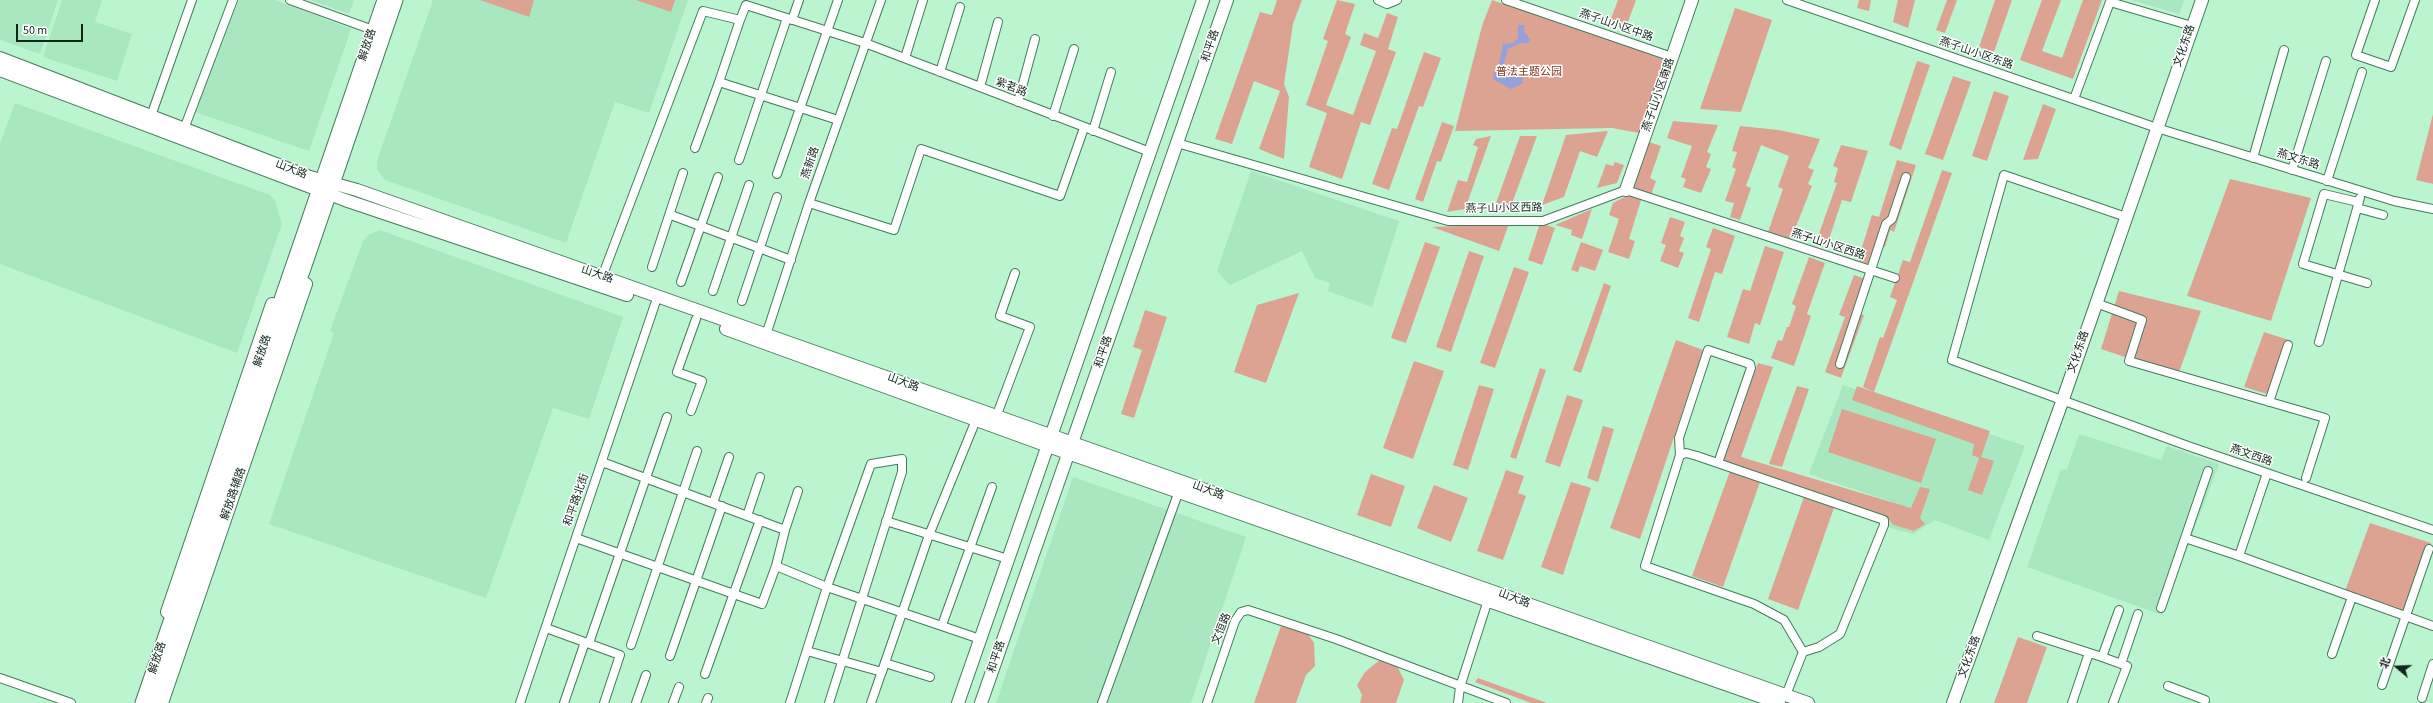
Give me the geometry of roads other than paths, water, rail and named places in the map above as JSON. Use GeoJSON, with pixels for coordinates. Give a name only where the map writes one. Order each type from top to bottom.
{"type":"FeatureCollection","features":[{"type":"Feature","properties":{"kind":"main road","name":"和平路"},"geometry":{"type":"LineString","coordinates":[[958,703],[1203,0]]}},
{"type":"Feature","properties":{"kind":"main road","name":"和平路"},"geometry":{"type":"LineString","coordinates":[[981,703],[1227,0]]}},
{"type":"Feature","properties":{"kind":"main road","name":"燕子山小区南路"},"geometry":{"type":"LineString","coordinates":[[1626,190],[1692,0]]}},
{"type":"Feature","properties":{"kind":"main road","name":"文化东路"},"geometry":{"type":"LineString","coordinates":[[1953,703],[2062,402],[2202,0]]}},
{"type":"Feature","properties":{"kind":"main road","name":"解放路"},"geometry":{"type":"LineString","coordinates":[[326,187],[373,30],[394,1]]}},
{"type":"Feature","properties":{"kind":"main road","name":"解放路"},"geometry":{"type":"LineString","coordinates":[[155,703],[295,278],[326,187],[394,1]]}},
{"type":"Feature","properties":{"kind":"main road","name":"山大路"},"geometry":{"type":"LineString","coordinates":[[0,58],[184,129],[326,187],[602,277],[996,417],[1050,441]]}},
{"type":"Feature","properties":{"kind":"main road","name":"山大路"},"geometry":{"type":"LineString","coordinates":[[0,70],[976,420],[1071,448],[1783,699]]}},
{"type":"Feature","properties":{"kind":"main road","name":"解放路"},"geometry":{"type":"LineString","coordinates":[[142,703],[295,278]]}},
{"type":"Feature","properties":{"kind":"main road","name":"解放路辅路"},"geometry":{"type":"LineString","coordinates":[[162,703],[295,278]]}},
{"type":"Feature","properties":{"kind":"main road"},"geometry":{"type":"LineString","coordinates":[[135,703],[272,304]]}},
{"type":"Feature","properties":{"kind":"main road","name":"山大路"},"geometry":{"type":"LineString","coordinates":[[1071,448],[1179,491],[1488,600],[1783,699],[1808,703]]}},
{"type":"Feature","properties":{"kind":"street"},"geometry":{"type":"LineString","coordinates":[[150,116],[192,0]]}},
{"type":"Feature","properties":{"kind":"street"},"geometry":{"type":"LineString","coordinates":[[184,129],[233,0]]}},
{"type":"Feature","properties":{"kind":"street"},"geometry":{"type":"LineString","coordinates":[[290,0],[373,30]]}},
{"type":"Feature","properties":{"kind":"street"},"geometry":{"type":"LineString","coordinates":[[739,160],[789,19],[799,0]]}},
{"type":"Feature","properties":{"kind":"street"},"geometry":{"type":"LineString","coordinates":[[777,174],[838,0]]}},
{"type":"Feature","properties":{"kind":"street","name":"燕新路"},"geometry":{"type":"LineString","coordinates":[[766,335],[809,203],[881,0]]}},
{"type":"Feature","properties":{"kind":"street"},"geometry":{"type":"LineString","coordinates":[[905,58],[923,0]]}},
{"type":"Feature","properties":{"kind":"street"},"geometry":{"type":"LineString","coordinates":[[1378,0],[1387,4],[1397,0]]}},
{"type":"Feature","properties":{"kind":"street","name":"燕子山小区中路"},"geometry":{"type":"LineString","coordinates":[[1506,0],[1672,57]]}},
{"type":"Feature","properties":{"kind":"street","name":"燕子山小区东路"},"geometry":{"type":"LineString","coordinates":[[1788,0],[2157,128]]}},
{"type":"Feature","properties":{"kind":"street"},"geometry":{"type":"LineString","coordinates":[[2375,0],[2356,56],[2392,67],[2415,0]]}},
{"type":"Feature","properties":{"kind":"street"},"geometry":{"type":"LineString","coordinates":[[696,148],[747,2]]}},
{"type":"Feature","properties":{"kind":"street","name":"紫茗路"},"geometry":{"type":"LineString","coordinates":[[747,2],[789,19],[865,43],[1150,152]]}},
{"type":"Feature","properties":{"kind":"street"},"geometry":{"type":"LineString","coordinates":[[2074,99],[2110,2],[2192,26]]}},
{"type":"Feature","properties":{"kind":"street"},"geometry":{"type":"LineString","coordinates":[[940,72],[960,7]]}},
{"type":"Feature","properties":{"kind":"street"},"geometry":{"type":"LineString","coordinates":[[602,277],[703,11],[740,20]]}},
{"type":"Feature","properties":{"kind":"street"},"geometry":{"type":"LineString","coordinates":[[980,87],[998,22]]}},
{"type":"Feature","properties":{"kind":"street"},"geometry":{"type":"LineString","coordinates":[[1018,102],[1035,39]]}},
{"type":"Feature","properties":{"kind":"street"},"geometry":{"type":"LineString","coordinates":[[1054,116],[1074,49]]}},
{"type":"Feature","properties":{"kind":"street"},"geometry":{"type":"LineString","coordinates":[[2253,158],[2284,50]]}},
{"type":"Feature","properties":{"kind":"street"},"geometry":{"type":"LineString","coordinates":[[2292,170],[2326,61]]}},
{"type":"Feature","properties":{"kind":"street"},"geometry":{"type":"LineString","coordinates":[[1093,131],[1111,72]]}},
{"type":"Feature","properties":{"kind":"street"},"geometry":{"type":"LineString","coordinates":[[2327,181],[2362,72]]}},
{"type":"Feature","properties":{"kind":"street"},"geometry":{"type":"LineString","coordinates":[[719,82],[838,120]]}},
{"type":"Feature","properties":{"kind":"street"},"geometry":{"type":"LineString","coordinates":[[809,203],[894,230],[921,149],[1060,196],[1084,128]]}},
{"type":"Feature","properties":{"kind":"street","name":"燕文东路"},"geometry":{"type":"LineString","coordinates":[[2157,128],[2394,202],[2433,209]]}},
{"type":"Feature","properties":{"kind":"street","name":"燕子山小区西路"},"geometry":{"type":"LineString","coordinates":[[1177,143],[1448,221],[1543,221],[1626,190],[1895,278]]}},
{"type":"Feature","properties":{"kind":"street"},"geometry":{"type":"LineString","coordinates":[[652,267],[671,215],[683,173]]}},
{"type":"Feature","properties":{"kind":"street","name":"燕文西路"},"geometry":{"type":"LineString","coordinates":[[2126,217],[2004,175],[1952,360],[2062,402],[2267,474],[2433,530]]}},
{"type":"Feature","properties":{"kind":"street"},"geometry":{"type":"LineString","coordinates":[[681,282],[702,227],[718,177]]}},
{"type":"Feature","properties":{"kind":"street"},"geometry":{"type":"LineString","coordinates":[[1840,364],[1886,224],[1892,219],[1906,177]]}},
{"type":"Feature","properties":{"kind":"street"},"geometry":{"type":"LineString","coordinates":[[713,291],[749,184]]}},
{"type":"Feature","properties":{"kind":"street"},"geometry":{"type":"LineString","coordinates":[[2319,342],[2361,191]]}},
{"type":"Feature","properties":{"kind":"street"},"geometry":{"type":"LineString","coordinates":[[2367,283],[2303,264],[2324,194],[2383,215]]}},
{"type":"Feature","properties":{"kind":"street"},"geometry":{"type":"LineString","coordinates":[[742,301],[777,197]]}},
{"type":"Feature","properties":{"kind":"street"},"geometry":{"type":"LineString","coordinates":[[671,215],[791,260]]}},
{"type":"Feature","properties":{"kind":"street"},"geometry":{"type":"LineString","coordinates":[[996,417],[1030,327],[1000,316],[1016,273]]}},
{"type":"Feature","properties":{"kind":"street"},"geometry":{"type":"LineString","coordinates":[[2096,303],[2142,320],[2129,361],[2325,418],[2306,478]]}},
{"type":"Feature","properties":{"kind":"street","name":"和平路北街"},"geometry":{"type":"LineString","coordinates":[[523,702],[546,628],[655,304]]}},
{"type":"Feature","properties":{"kind":"street"},"geometry":{"type":"LineString","coordinates":[[691,411],[702,381],[677,372],[696,319]]}},
{"type":"Feature","properties":{"kind":"street"},"geometry":{"type":"LineString","coordinates":[[2268,402],[2288,345]]}},
{"type":"Feature","properties":{"kind":"street"},"geometry":{"type":"LineString","coordinates":[[1718,463],[1751,368],[1750,364],[1708,350],[1679,438],[1680,455],[1644,566],[1754,604],[1784,620],[1803,652]]}},
{"type":"Feature","properties":{"kind":"street"},"geometry":{"type":"LineString","coordinates":[[564,703],[620,554],[668,417]]}},
{"type":"Feature","properties":{"kind":"street"},"geometry":{"type":"LineString","coordinates":[[871,703],[930,535],[976,420]]}},
{"type":"Feature","properties":{"kind":"street"},"geometry":{"type":"LineString","coordinates":[[631,645],[697,451]]}},
{"type":"Feature","properties":{"kind":"street"},"geometry":{"type":"LineString","coordinates":[[1680,455],[1686,453],[1718,463],[1884,520],[1884,525],[1840,634],[1819,647],[1803,652],[1783,699]]}},
{"type":"Feature","properties":{"kind":"street"},"geometry":{"type":"LineString","coordinates":[[713,503],[729,457]]}},
{"type":"Feature","properties":{"kind":"street"},"geometry":{"type":"LineString","coordinates":[[790,703],[826,587],[872,464],[902,459],[902,472],[829,703]]}},
{"type":"Feature","properties":{"kind":"street"},"geometry":{"type":"LineString","coordinates":[[602,462],[785,530]]}},
{"type":"Feature","properties":{"kind":"street"},"geometry":{"type":"LineString","coordinates":[[2161,608],[2208,471]]}},
{"type":"Feature","properties":{"kind":"street"},"geometry":{"type":"LineString","coordinates":[[2239,556],[2267,474]]}},
{"type":"Feature","properties":{"kind":"street"},"geometry":{"type":"LineString","coordinates":[[747,516],[760,477]]}},
{"type":"Feature","properties":{"kind":"street"},"geometry":{"type":"LineString","coordinates":[[942,625],[992,487]]}},
{"type":"Feature","properties":{"kind":"street"},"geometry":{"type":"LineString","coordinates":[[576,538],[733,595],[762,604],[776,566],[785,530],[798,490]]}},
{"type":"Feature","properties":{"kind":"street"},"geometry":{"type":"LineString","coordinates":[[1102,703],[1179,491]]}},
{"type":"Feature","properties":{"kind":"street"},"geometry":{"type":"LineString","coordinates":[[670,656],[722,506]]}},
{"type":"Feature","properties":{"kind":"street"},"geometry":{"type":"LineString","coordinates":[[705,674],[760,520]]}},
{"type":"Feature","properties":{"kind":"street"},"geometry":{"type":"LineString","coordinates":[[886,521],[1008,560]]}},
{"type":"Feature","properties":{"kind":"street"},"geometry":{"type":"LineString","coordinates":[[2185,538],[2433,626]]}},
{"type":"Feature","properties":{"kind":"street"},"geometry":{"type":"LineString","coordinates":[[2382,685],[2429,549]]}},
{"type":"Feature","properties":{"kind":"street"},"geometry":{"type":"LineString","coordinates":[[776,566],[826,587],[980,639]]}},
{"type":"Feature","properties":{"kind":"street"},"geometry":{"type":"LineString","coordinates":[[2332,654],[2352,597]]}},
{"type":"Feature","properties":{"kind":"street"},"geometry":{"type":"LineString","coordinates":[[1458,703],[1460,687],[1488,600]]}},
{"type":"Feature","properties":{"kind":"street","name":"文恒路"},"geometry":{"type":"LineString","coordinates":[[1207,703],[1235,622],[1241,612],[1248,610],[1336,639],[1460,687]]}},
{"type":"Feature","properties":{"kind":"street"},"geometry":{"type":"LineString","coordinates":[[2102,657],[2118,610]]}},
{"type":"Feature","properties":{"kind":"street"},"geometry":{"type":"LineString","coordinates":[[2121,664],[2138,614]]}},
{"type":"Feature","properties":{"kind":"street"},"geometry":{"type":"LineString","coordinates":[[546,628],[620,655],[604,703]]}},
{"type":"Feature","properties":{"kind":"street"},"geometry":{"type":"LineString","coordinates":[[2037,636],[2127,666],[2113,703]]}},
{"type":"Feature","properties":{"kind":"street"},"geometry":{"type":"LineString","coordinates":[[807,651],[882,672]]}},
{"type":"Feature","properties":{"kind":"street"},"geometry":{"type":"LineString","coordinates":[[2072,703],[2089,653]]}},
{"type":"Feature","properties":{"kind":"street"},"geometry":{"type":"LineString","coordinates":[[885,663],[930,678]]}},
{"type":"Feature","properties":{"kind":"street"},"geometry":{"type":"LineString","coordinates":[[2422,698],[2433,664]]}},
{"type":"Feature","properties":{"kind":"street"},"geometry":{"type":"LineString","coordinates":[[636,703],[646,674]]}},
{"type":"Feature","properties":{"kind":"street"},"geometry":{"type":"LineString","coordinates":[[0,678],[71,703]]}},
{"type":"Feature","properties":{"kind":"street"},"geometry":{"type":"LineString","coordinates":[[2168,686],[2208,702]]}},
{"type":"Feature","properties":{"kind":"street"},"geometry":{"type":"LineString","coordinates":[[673,703],[679,687]]}},
{"type":"Feature","properties":{"kind":"street"},"geometry":{"type":"LineString","coordinates":[[1460,687],[1506,703]]}},
{"type":"Feature","properties":{"kind":"water"},"geometry":{"type":"Polygon","coordinates":[[[1518,25],[1525,25],[1524,32],[1530,39],[1529,43],[1521,43],[1508,49],[1502,71],[1496,76],[1508,76],[1514,73],[1522,74],[1523,83],[1511,89],[1494,80],[1493,74],[1498,68],[1503,44],[1513,43],[1518,38],[1518,25]]]}},
{"type":"Feature","properties":{"kind":"park label","name":"普法主题公园"},"geometry":{"type":"Point","coordinates":[1529,73]}}]}
